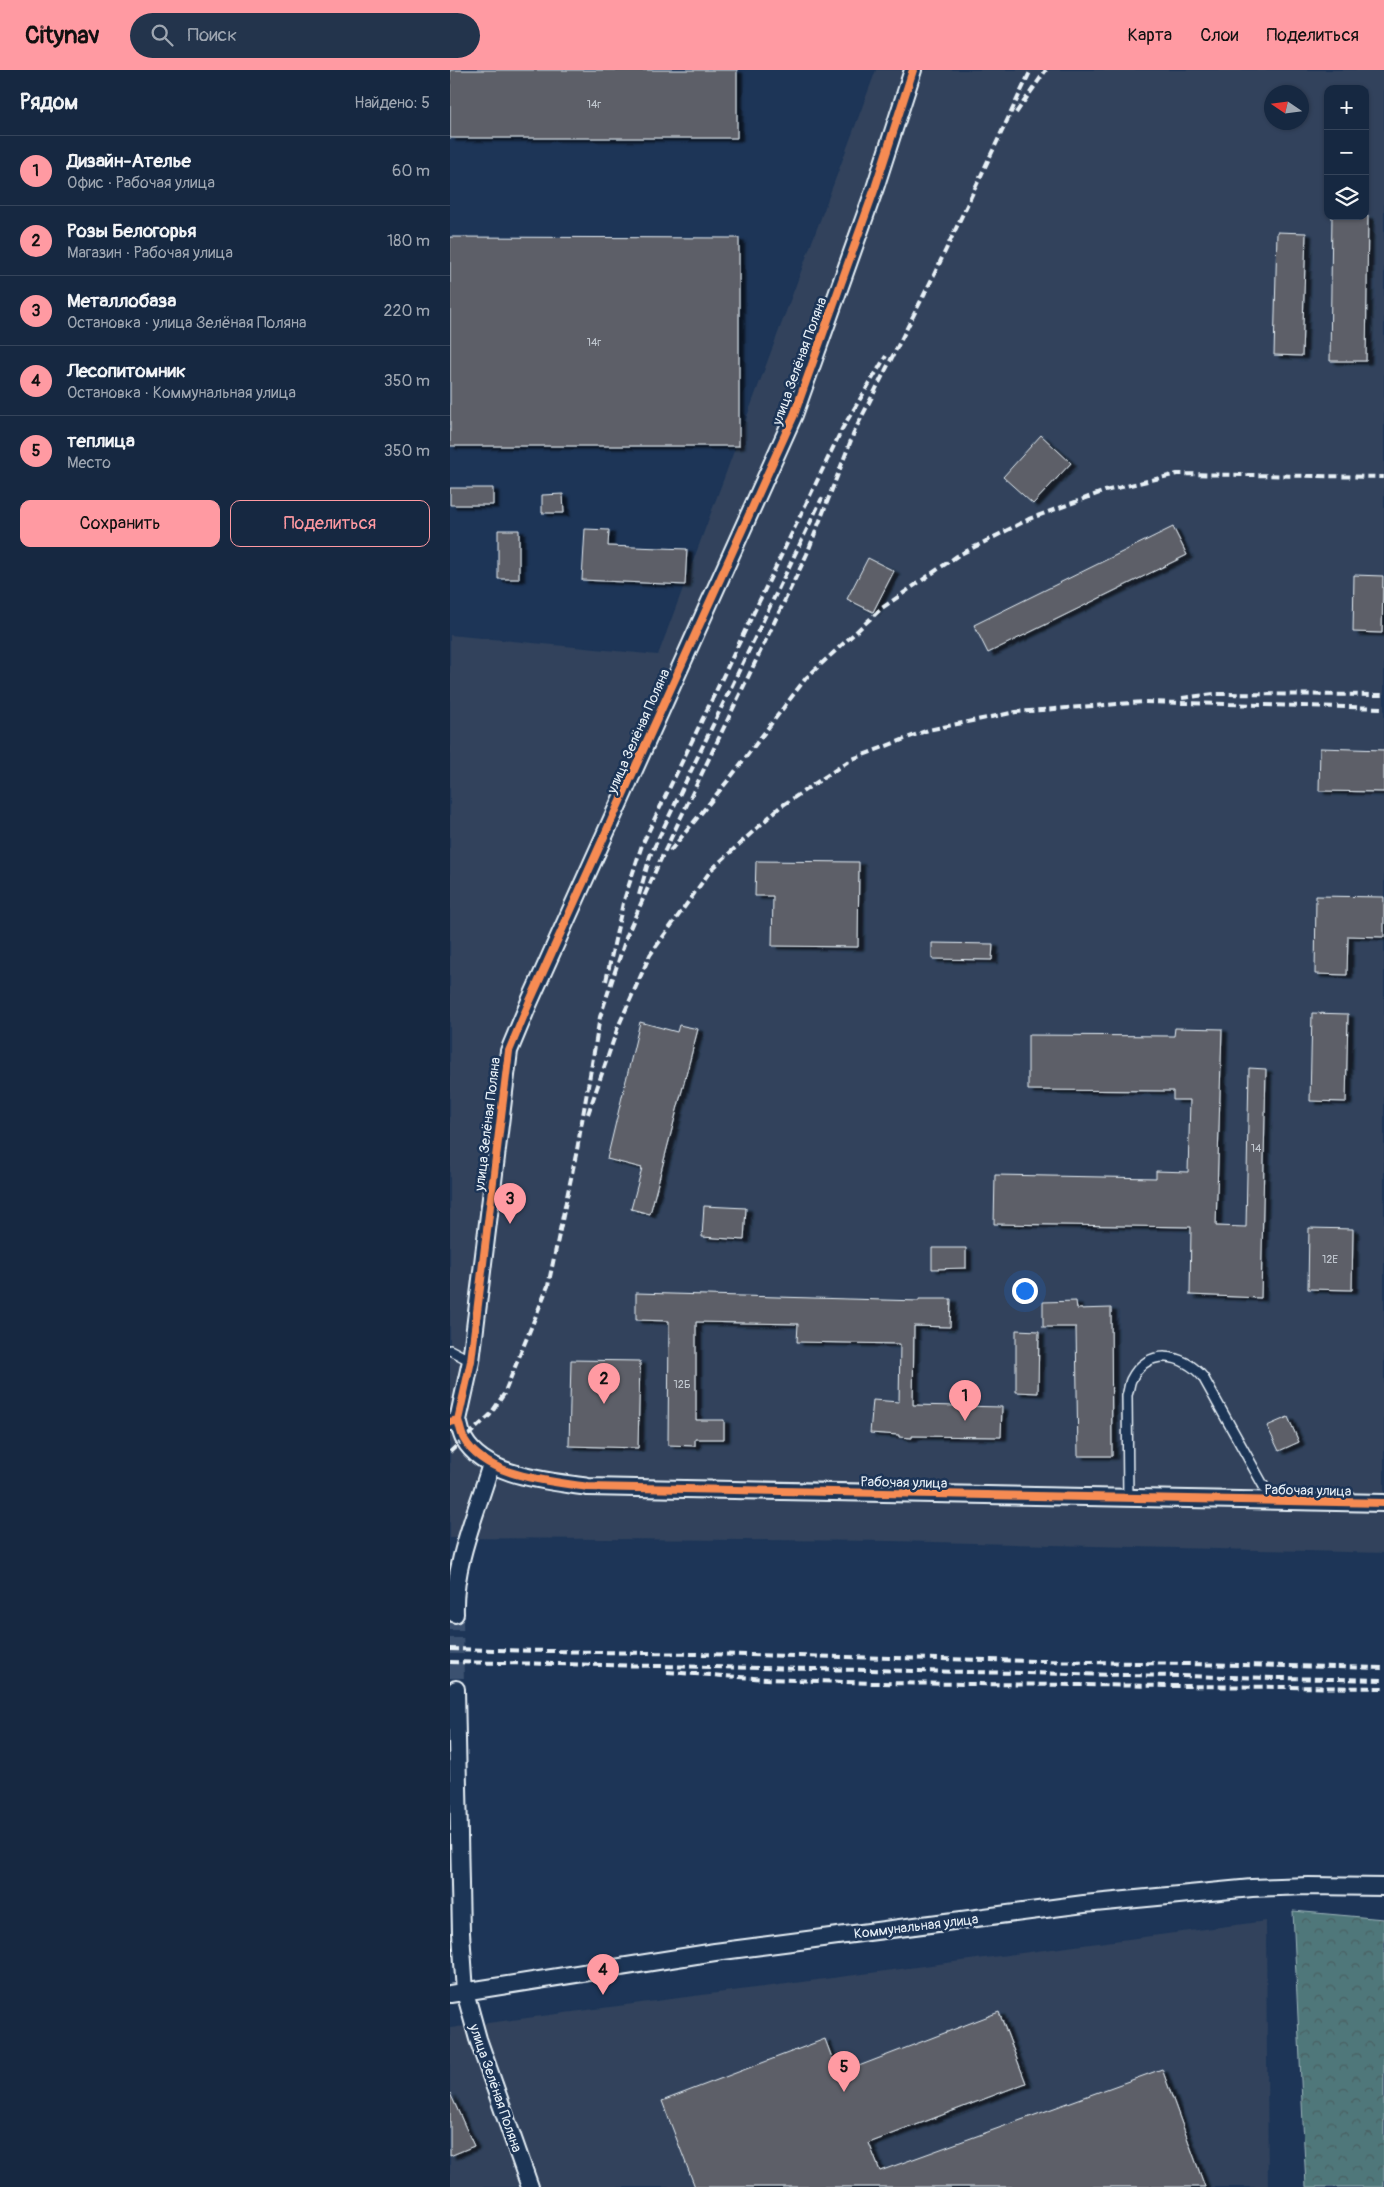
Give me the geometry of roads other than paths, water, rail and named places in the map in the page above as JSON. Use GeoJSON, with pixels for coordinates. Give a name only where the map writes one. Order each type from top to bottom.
{"type":"FeatureCollection","features":[{"type":"Feature","properties":{"kind":"street","name":"улица Зелёная Поляна"},"geometry":{"type":"LineString","coordinates":[[454,1421],[470,1361],[509,1051],[794,415],[875,188],[913,70]]}},
{"type":"Feature","properties":{"kind":"street","name":"Рабочая улица"},"geometry":{"type":"LineString","coordinates":[[454,1421],[473,1452],[491,1464],[531,1478],[588,1487],[1384,1503]]}},
{"type":"Feature","properties":{"kind":"street"},"geometry":{"type":"LineString","coordinates":[[455,1614],[454,1602],[462,1557],[491,1464]]}},
{"type":"Feature","properties":{"kind":"street","name":"улица Зелёная Поляна"},"geometry":{"type":"LineString","coordinates":[[456,1688],[457,1993],[478,2039],[530,2187]]}},
{"type":"Feature","properties":{"kind":"street","name":"Коммунальная улица"},"geometry":{"type":"LineString","coordinates":[[457,1993],[715,1952],[1084,1904],[1252,1888],[1309,1886],[1384,1887]]}},
{"type":"Feature","properties":{"kind":"lane"},"geometry":{"type":"LineString","coordinates":[[450,1350],[470,1361]]}},
{"type":"Feature","properties":{"kind":"lane"},"geometry":{"type":"LineString","coordinates":[[1128,1499],[1127,1395],[1131,1380],[1140,1367],[1154,1359],[1169,1356],[1182,1359],[1194,1366],[1203,1377],[1272,1501]]}},
{"type":"Feature","properties":{"kind":"tunnel"},"geometry":{"type":"LineString","coordinates":[[455,1614],[456,1689]]}},
{"type":"Feature","properties":{"kind":"railway"},"geometry":{"type":"LineString","coordinates":[[450,1452],[490,1415],[504,1394],[548,1286],[577,1150],[600,1017],[627,935],[659,863],[807,554],[855,430],[932,279],[1031,70]]}},
{"type":"Feature","properties":{"kind":"railway"},"geometry":{"type":"LineString","coordinates":[[1016,113],[1046,70]]}},
{"type":"Feature","properties":{"kind":"railway"},"geometry":{"type":"LineString","coordinates":[[606,981],[623,903],[642,845],[842,429],[886,356]]}},
{"type":"Feature","properties":{"kind":"railway"},"geometry":{"type":"LineString","coordinates":[[670,851],[730,778],[806,678],[882,608],[957,556],[1029,519],[1105,491],[1177,474],[1384,477]]}},
{"type":"Feature","properties":{"kind":"railway"},"geometry":{"type":"LineString","coordinates":[[639,895],[650,856],[822,498]]}},
{"type":"Feature","properties":{"kind":"railway"},"geometry":{"type":"LineString","coordinates":[[1182,698],[1214,694],[1384,695]]}},
{"type":"Feature","properties":{"kind":"railway"},"geometry":{"type":"LineString","coordinates":[[588,1114],[618,1027],[650,955],[711,870],[780,807],[850,760],[928,730],[1016,712],[1144,702],[1384,708]]}},
{"type":"Feature","properties":{"kind":"railway"},"geometry":{"type":"LineString","coordinates":[[450,1649],[1384,1668]]}},
{"type":"Feature","properties":{"kind":"railway"},"geometry":{"type":"LineString","coordinates":[[450,1662],[1384,1680]]}},
{"type":"Feature","properties":{"kind":"railway"},"geometry":{"type":"LineString","coordinates":[[667,1672],[767,1679],[871,1683],[1384,1688]]}},
{"type":"Feature","properties":{"kind":"place","name":"Металлобаза"},"geometry":{"type":"Point","coordinates":[510,1224]}},
{"type":"Feature","properties":{"kind":"place","name":"Розы Белогорья"},"geometry":{"type":"Point","coordinates":[604,1404]}},
{"type":"Feature","properties":{"kind":"place","name":"Дизайн-Ателье"},"geometry":{"type":"Point","coordinates":[965,1421]}},
{"type":"Feature","properties":{"kind":"place","name":"Лесопитомник"},"geometry":{"type":"Point","coordinates":[603,1995]}},
{"type":"Feature","properties":{"kind":"place","name":"теплица"},"geometry":{"type":"Point","coordinates":[844,2092]}}]}
